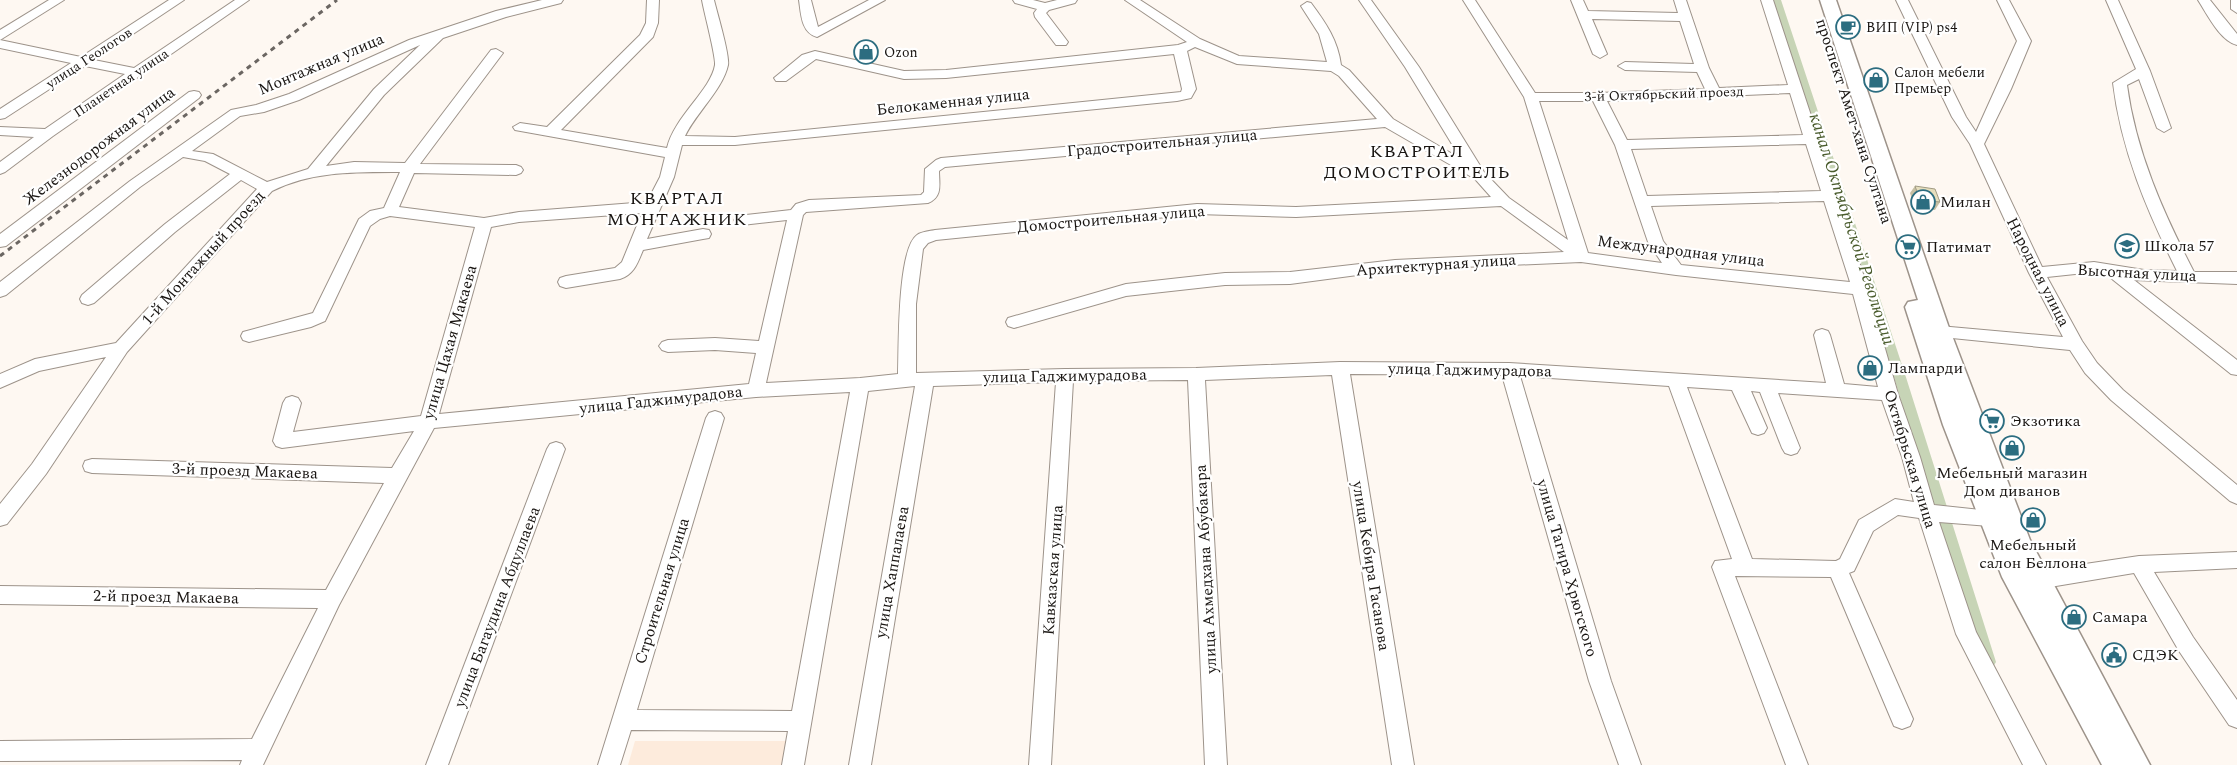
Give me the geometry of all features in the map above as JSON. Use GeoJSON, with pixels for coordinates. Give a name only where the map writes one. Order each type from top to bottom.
{"type":"FeatureCollection","features":[{"type":"Feature","properties":{"kind":"main road","name":"проспект Амет-хана Султана"},"geometry":{"type":"LineString","coordinates":[[1814,0],[1932,331],[1955,425],[2003,519],[2018,541],[2027,579]]}},
{"type":"Feature","properties":{"kind":"main road"},"geometry":{"type":"LineString","coordinates":[[1828,0],[1932,331]]}},
{"type":"Feature","properties":{"kind":"main road"},"geometry":{"type":"LineString","coordinates":[[2027,579],[2117,765]]}},
{"type":"Feature","properties":{"kind":"main road"},"geometry":{"type":"LineString","coordinates":[[2027,579],[2136,765]]}},
{"type":"Feature","properties":{"kind":"street"},"geometry":{"type":"LineString","coordinates":[[0,36],[58,0]]}},
{"type":"Feature","properties":{"kind":"street","name":"улица Геологов"},"geometry":{"type":"LineString","coordinates":[[0,115],[178,0]]}},
{"type":"Feature","properties":{"kind":"street","name":"Планетная улица"},"geometry":{"type":"LineString","coordinates":[[0,169],[48,133],[243,0]]}},
{"type":"Feature","properties":{"kind":"street","name":"Монтажная улица"},"geometry":{"type":"LineString","coordinates":[[0,291],[135,184],[236,113],[252,111],[286,100],[414,42],[438,35],[502,7],[558,0]]}},
{"type":"Feature","properties":{"kind":"street"},"geometry":{"type":"LineString","coordinates":[[550,133],[646,37],[652,23],[653,0]]}},
{"type":"Feature","properties":{"kind":"street"},"geometry":{"type":"LineString","coordinates":[[566,282],[620,273],[629,265],[667,177],[675,147],[684,124],[715,81],[722,64],[708,0]]}},
{"type":"Feature","properties":{"kind":"street"},"geometry":{"type":"LineString","coordinates":[[805,0],[810,26],[817,33],[879,0]]}},
{"type":"Feature","properties":{"kind":"street"},"geometry":{"type":"LineString","coordinates":[[1019,0],[1045,6],[1071,0]]}},
{"type":"Feature","properties":{"kind":"street"},"geometry":{"type":"LineString","coordinates":[[1131,0],[1199,43],[1225,57],[1237,60],[1334,67],[1333,51],[1330,43],[1323,27],[1308,6]]}},
{"type":"Feature","properties":{"kind":"street"},"geometry":{"type":"LineString","coordinates":[[1364,0],[1412,67],[1480,176]]}},
{"type":"Feature","properties":{"kind":"street"},"geometry":{"type":"LineString","coordinates":[[1469,0],[1530,97],[1581,257]]}},
{"type":"Feature","properties":{"kind":"street"},"geometry":{"type":"LineString","coordinates":[[1577,0],[1600,54]]}},
{"type":"Feature","properties":{"kind":"street"},"geometry":{"type":"LineString","coordinates":[[1680,0],[1702,68],[1714,92]]}},
{"type":"Feature","properties":{"kind":"street","name":"Октябрьская улица"},"geometry":{"type":"LineString","coordinates":[[1766,0],[1797,89],[1811,139],[1860,289],[1889,394],[1911,457],[1926,511],[1966,634],[2035,765]]}},
{"type":"Feature","properties":{"kind":"street","name":"Народная улица"},"geometry":{"type":"LineString","coordinates":[[1902,0],[1959,117],[1977,144],[2037,273],[2090,368],[2117,395],[2237,496]]}},
{"type":"Feature","properties":{"kind":"street"},"geometry":{"type":"LineString","coordinates":[[1977,144],[2004,89],[2024,41],[2003,0]]}},
{"type":"Feature","properties":{"kind":"street"},"geometry":{"type":"LineString","coordinates":[[2112,0],[2143,71],[2164,128]]}},
{"type":"Feature","properties":{"kind":"street"},"geometry":{"type":"LineString","coordinates":[[2204,0],[2226,31],[2237,41]]}},
{"type":"Feature","properties":{"kind":"street"},"geometry":{"type":"LineString","coordinates":[[2237,0],[2237,8]]}},
{"type":"Feature","properties":{"kind":"street"},"geometry":{"type":"LineString","coordinates":[[1045,6],[1040,13],[1041,17],[1061,42]]}},
{"type":"Feature","properties":{"kind":"street"},"geometry":{"type":"LineString","coordinates":[[1584,15],[1687,17]]}},
{"type":"Feature","properties":{"kind":"street"},"geometry":{"type":"LineString","coordinates":[[2237,24],[2237,30]]}},
{"type":"Feature","properties":{"kind":"street"},"geometry":{"type":"LineString","coordinates":[[313,172],[379,92],[438,35]]}},
{"type":"Feature","properties":{"kind":"street","name":"Белокаменная улица"},"geometry":{"type":"LineString","coordinates":[[781,78],[807,58],[815,55],[904,75],[946,74],[1180,49],[1199,43]]}},
{"type":"Feature","properties":{"kind":"street"},"geometry":{"type":"LineString","coordinates":[[0,44],[137,72]]}},
{"type":"Feature","properties":{"kind":"street","name":"Белокаменная улица"},"geometry":{"type":"LineString","coordinates":[[675,147],[1177,97],[1186,95],[1190,89],[1180,49]]}},
{"type":"Feature","properties":{"kind":"street"},"geometry":{"type":"LineString","coordinates":[[390,211],[408,170],[496,53]]}},
{"type":"Feature","properties":{"kind":"street"},"geometry":{"type":"LineString","coordinates":[[1625,66],[1702,68]]}},
{"type":"Feature","properties":{"kind":"street","name":"Международная улица"},"geometry":{"type":"LineString","coordinates":[[1334,67],[1344,73],[1388,122],[1480,176],[1504,201],[1581,257],[1676,270],[1860,289]]}},
{"type":"Feature","properties":{"kind":"street"},"geometry":{"type":"LineString","coordinates":[[2143,71],[2120,83],[2122,111],[2136,160],[2174,250],[2188,276]]}},
{"type":"Feature","properties":{"kind":"street","name":"3-й Октябрьский проезд"},"geometry":{"type":"LineString","coordinates":[[1530,97],[1598,97],[1797,89]]}},
{"type":"Feature","properties":{"kind":"street","name":"Железнодорожная улица"},"geometry":{"type":"LineString","coordinates":[[0,242],[194,95]]}},
{"type":"Feature","properties":{"kind":"street"},"geometry":{"type":"LineString","coordinates":[[1598,97],[1622,145],[1656,242],[1676,270]]}},
{"type":"Feature","properties":{"kind":"street","name":"Градостроительная улица"},"geometry":{"type":"LineString","coordinates":[[799,211],[809,205],[923,200],[930,197],[932,192],[932,169],[941,163],[1388,122]]}},
{"type":"Feature","properties":{"kind":"street"},"geometry":{"type":"LineString","coordinates":[[520,127],[550,133],[675,147]]}},
{"type":"Feature","properties":{"kind":"street"},"geometry":{"type":"LineString","coordinates":[[0,131],[48,133]]}},
{"type":"Feature","properties":{"kind":"street"},"geometry":{"type":"LineString","coordinates":[[1622,145],[1811,139]]}},
{"type":"Feature","properties":{"kind":"street"},"geometry":{"type":"LineString","coordinates":[[180,151],[190,155],[208,157],[267,188]]}},
{"type":"Feature","properties":{"kind":"street","name":"1-й Монтажный проезд"},"geometry":{"type":"LineString","coordinates":[[0,518],[39,469],[120,348],[267,188],[281,180],[313,172],[354,167],[408,170],[516,170]]}},
{"type":"Feature","properties":{"kind":"street"},"geometry":{"type":"LineString","coordinates":[[88,299],[170,228],[241,173]]}},
{"type":"Feature","properties":{"kind":"street"},"geometry":{"type":"LineString","coordinates":[[1641,200],[1830,196]]}},
{"type":"Feature","properties":{"kind":"street","name":"Домостроительная улица"},"geometry":{"type":"LineString","coordinates":[[916,379],[908,304],[915,248],[922,239],[935,235],[1182,210],[1296,212],[1504,201]]}},
{"type":"Feature","properties":{"kind":"street"},"geometry":{"type":"LineString","coordinates":[[249,336],[311,321],[319,317],[364,223],[375,215],[390,211],[484,223],[519,217],[652,208]]}},
{"type":"Feature","properties":{"kind":"street"},"geometry":{"type":"LineString","coordinates":[[742,220],[799,211],[757,389]]}},
{"type":"Feature","properties":{"kind":"street","name":"улица Цахая Макаева"},"geometry":{"type":"LineString","coordinates":[[255,757],[332,599],[397,476],[428,422],[484,223]]}},
{"type":"Feature","properties":{"kind":"street"},"geometry":{"type":"LineString","coordinates":[[636,246],[703,234]]}},
{"type":"Feature","properties":{"kind":"street","name":"Архитектурная улица"},"geometry":{"type":"LineString","coordinates":[[1014,322],[1136,288],[1225,279],[1290,278],[1395,265],[1581,257]]}},
{"type":"Feature","properties":{"kind":"street","name":"Высотная улица"},"geometry":{"type":"LineString","coordinates":[[2037,273],[2087,267],[2144,276],[2237,278]]}},
{"type":"Feature","properties":{"kind":"street"},"geometry":{"type":"LineString","coordinates":[[2111,271],[2237,369]]}},
{"type":"Feature","properties":{"kind":"street"},"geometry":{"type":"LineString","coordinates":[[1932,331],[2075,344]]}},
{"type":"Feature","properties":{"kind":"street"},"geometry":{"type":"LineString","coordinates":[[1822,335],[1837,390]]}},
{"type":"Feature","properties":{"kind":"street"},"geometry":{"type":"LineString","coordinates":[[668,346],[715,344],[766,348]]}},
{"type":"Feature","properties":{"kind":"street"},"geometry":{"type":"LineString","coordinates":[[0,382],[36,365],[120,348]]}},
{"type":"Feature","properties":{"kind":"street","name":"улица Гаджимурадова"},"geometry":{"type":"LineString","coordinates":[[292,404],[282,441],[428,422],[757,389],[860,385],[916,379],[1196,374],[1340,368],[1509,369],[1889,394]]}},
{"type":"Feature","properties":{"kind":"street","name":"улица Кебира Гасанова"},"geometry":{"type":"LineString","coordinates":[[1340,368],[1402,765]]}},
{"type":"Feature","properties":{"kind":"street","name":"улица Тагира Хрюгского"},"geometry":{"type":"LineString","coordinates":[[1509,369],[1600,681],[1630,765]]}},
{"type":"Feature","properties":{"kind":"street","name":"улица Ахмедхана Абубакара"},"geometry":{"type":"LineString","coordinates":[[1196,374],[1216,765]]}},
{"type":"Feature","properties":{"kind":"street","name":"Кавказская улица"},"geometry":{"type":"LineString","coordinates":[[1040,765],[1065,375]]}},
{"type":"Feature","properties":{"kind":"street","name":"улица Хаппалаева"},"geometry":{"type":"LineString","coordinates":[[860,765],[916,379]]}},
{"type":"Feature","properties":{"kind":"street"},"geometry":{"type":"LineString","coordinates":[[1676,379],[1745,568]]}},
{"type":"Feature","properties":{"kind":"street"},"geometry":{"type":"LineString","coordinates":[[1738,383],[1758,428]]}},
{"type":"Feature","properties":{"kind":"street"},"geometry":{"type":"LineString","coordinates":[[793,765],[860,385]]}},
{"type":"Feature","properties":{"kind":"street"},"geometry":{"type":"LineString","coordinates":[[1766,385],[1792,448]]}},
{"type":"Feature","properties":{"kind":"street","name":"Строительная улица"},"geometry":{"type":"LineString","coordinates":[[609,765],[715,418]]}},
{"type":"Feature","properties":{"kind":"street","name":"улица Багаудина Абдуллаева"},"geometry":{"type":"LineString","coordinates":[[437,765],[556,449]]}},
{"type":"Feature","properties":{"kind":"street","name":"3-й проезд Макаева"},"geometry":{"type":"LineString","coordinates":[[92,466],[397,476]]}},
{"type":"Feature","properties":{"kind":"street"},"geometry":{"type":"LineString","coordinates":[[1797,765],[1722,567],[1838,569],[1847,565],[1866,526],[1895,507],[1960,517],[2003,519]]}},
{"type":"Feature","properties":{"kind":"street"},"geometry":{"type":"LineString","coordinates":[[2027,579],[2139,564],[2237,560]]}},
{"type":"Feature","properties":{"kind":"street"},"geometry":{"type":"LineString","coordinates":[[2139,564],[2186,644],[2237,718]]}},
{"type":"Feature","properties":{"kind":"street"},"geometry":{"type":"LineString","coordinates":[[1838,569],[1902,719]]}},
{"type":"Feature","properties":{"kind":"street","name":"2-й проезд Макаева"},"geometry":{"type":"LineString","coordinates":[[0,595],[332,599]]}},
{"type":"Feature","properties":{"kind":"street"},"geometry":{"type":"LineString","coordinates":[[622,720],[802,720]]}},
{"type":"Feature","properties":{"kind":"street"},"geometry":{"type":"LineString","coordinates":[[0,751],[255,757]]}},
{"type":"Feature","properties":{"kind":"shaded area"},"geometry":{"type":"Polygon","coordinates":[[[635,741],[789,741],[785,765],[628,765],[635,741]]]}},
{"type":"Feature","properties":{"kind":"building"},"geometry":{"type":"Polygon","coordinates":[[[1915,186],[1935,189],[1940,202],[1920,200],[1915,186]]]}},
{"type":"Feature","properties":{"kind":"waterway","name":"канал Октябрьской Революции"},"geometry":{"type":"LineString","coordinates":[[1776,0],[1898,371],[1988,662]]}},
{"type":"Feature","properties":{"kind":"railway"},"geometry":{"type":"LineString","coordinates":[[0,256],[337,0]]}},
{"type":"Feature","properties":{"kind":"place","name":"ВИП (VIP) ps4"},"geometry":{"type":"Point","coordinates":[1848,27]}},
{"type":"Feature","properties":{"kind":"place","name":"Ozon"},"geometry":{"type":"Point","coordinates":[866,52]}},
{"type":"Feature","properties":{"kind":"place","name":"Салон мебели Премьер"},"geometry":{"type":"Point","coordinates":[1876,80]}},
{"type":"Feature","properties":{"kind":"place","name":"Милан"},"geometry":{"type":"Point","coordinates":[1923,202]}},
{"type":"Feature","properties":{"kind":"place","name":"Школа 57"},"geometry":{"type":"Point","coordinates":[2127,246]}},
{"type":"Feature","properties":{"kind":"place","name":"Патимат"},"geometry":{"type":"Point","coordinates":[1908,247]}},
{"type":"Feature","properties":{"kind":"place","name":"Лампарди"},"geometry":{"type":"Point","coordinates":[1870,368]}},
{"type":"Feature","properties":{"kind":"place","name":"Экзотика"},"geometry":{"type":"Point","coordinates":[1992,421]}},
{"type":"Feature","properties":{"kind":"place","name":"Мебельный магазин Дом диванов"},"geometry":{"type":"Point","coordinates":[2012,448]}},
{"type":"Feature","properties":{"kind":"place","name":"Мебельный салон Беллона"},"geometry":{"type":"Point","coordinates":[2033,520]}},
{"type":"Feature","properties":{"kind":"place","name":"Самара"},"geometry":{"type":"Point","coordinates":[2074,617]}},
{"type":"Feature","properties":{"kind":"place","name":"СДЭК"},"geometry":{"type":"Point","coordinates":[2114,655]}},
{"type":"Feature","properties":{"kind":"district","name":"КВАРТАЛ ДОМОСТРОИТЕЛЬ"},"geometry":{"type":"Point","coordinates":[1417,161]}},
{"type":"Feature","properties":{"kind":"district","name":"КВАРТАЛ МОНТАЖНИК"},"geometry":{"type":"Point","coordinates":[677,208]}}]}
